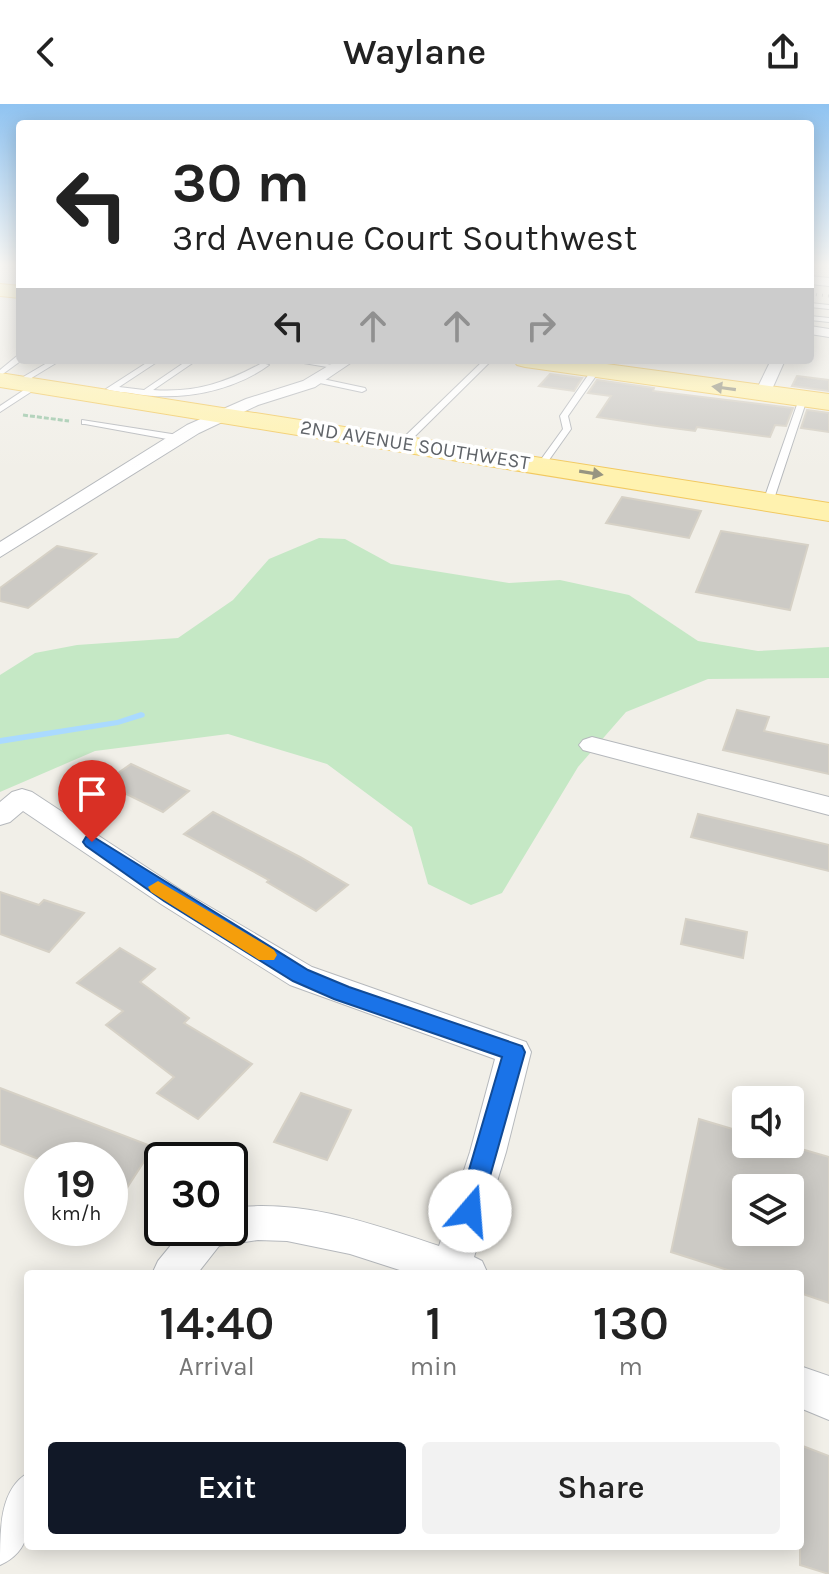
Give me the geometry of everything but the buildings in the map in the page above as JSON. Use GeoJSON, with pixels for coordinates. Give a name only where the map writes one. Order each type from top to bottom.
{"type":"FeatureCollection","features":[{"type":"Feature","properties":{"kind":"main road"},"geometry":{"type":"LineString","coordinates":[[553,364],[829,402]]}},
{"type":"Feature","properties":{"kind":"main road","name":"2ND AVENUE SOUTHWEST"},"geometry":{"type":"LineString","coordinates":[[15,376],[222,415],[829,512]]}},
{"type":"Feature","properties":{"kind":"street"},"geometry":{"type":"LineString","coordinates":[[0,551],[178,438],[222,415],[318,380],[344,364]]}},
{"type":"Feature","properties":{"kind":"street"},"geometry":{"type":"LineString","coordinates":[[763,393],[776,364]]}},
{"type":"Feature","properties":{"kind":"street"},"geometry":{"type":"LineString","coordinates":[[592,745],[829,806]]}},
{"type":"Feature","properties":{"kind":"street"},"geometry":{"type":"LineString","coordinates":[[11,807],[171,897],[301,976],[514,1052],[460,1270]]}},
{"type":"Feature","properties":{"kind":"street"},"geometry":{"type":"LineString","coordinates":[[248,1221],[304,1224],[457,1270]]}},
{"type":"Feature","properties":{"kind":"street"},"geometry":{"type":"LineString","coordinates":[[176,1270],[201,1246]]}},
{"type":"Feature","properties":{"kind":"street"},"geometry":{"type":"LineString","coordinates":[[804,1389],[829,1398]]}},
{"type":"Feature","properties":{"kind":"street"},"geometry":{"type":"LineString","coordinates":[[0,1541],[24,1502]]}},
{"type":"Feature","properties":{"kind":"lane"},"geometry":{"type":"LineString","coordinates":[[0,410],[15,376],[46,364]]}},
{"type":"Feature","properties":{"kind":"lane"},"geometry":{"type":"LineString","coordinates":[[106,392],[150,364]]}},
{"type":"Feature","properties":{"kind":"lane"},"geometry":{"type":"LineString","coordinates":[[144,393],[187,364]]}},
{"type":"Feature","properties":{"kind":"lane"},"geometry":{"type":"LineString","coordinates":[[403,443],[484,364]]}},
{"type":"Feature","properties":{"kind":"lane"},"geometry":{"type":"LineString","coordinates":[[106,392],[195,394],[222,386],[265,365]]}},
{"type":"Feature","properties":{"kind":"lane"},"geometry":{"type":"LineString","coordinates":[[541,465],[567,429],[564,416],[596,370]]}},
{"type":"Feature","properties":{"kind":"lane"},"geometry":{"type":"LineString","coordinates":[[318,380],[362,390]]}},
{"type":"Feature","properties":{"kind":"lane"},"geometry":{"type":"LineString","coordinates":[[768,502],[803,399]]}},
{"type":"Feature","properties":{"kind":"lane"},"geometry":{"type":"LineString","coordinates":[[85,422],[178,438]]}},
{"type":"Feature","properties":{"kind":"path"},"geometry":{"type":"LineString","coordinates":[[22,415],[85,422]]}},
{"type":"Feature","properties":{"kind":"green space"},"geometry":{"type":"Polygon","coordinates":[[[319,538],[345,539],[391,564],[509,583],[560,580],[629,595],[698,641],[758,651],[829,647],[829,678],[708,679],[626,712],[578,767],[502,893],[471,905],[428,884],[412,827],[327,764],[228,734],[95,751],[0,792],[0,675],[35,653],[77,645],[178,638],[233,600],[269,559],[319,538]]]}},
{"type":"Feature","properties":{"kind":"waterway"},"geometry":{"type":"LineString","coordinates":[[0,741],[118,722],[141,715]]}},
{"type":"Feature","properties":{"kind":"slow traffic"},"geometry":{"type":"LineString","coordinates":[[158,887],[267,955]]}},
{"type":"Feature","properties":{"kind":"route"},"geometry":{"type":"LineString","coordinates":[[92,842],[171,897],[301,976],[514,1052],[470,1211]]}}]}
